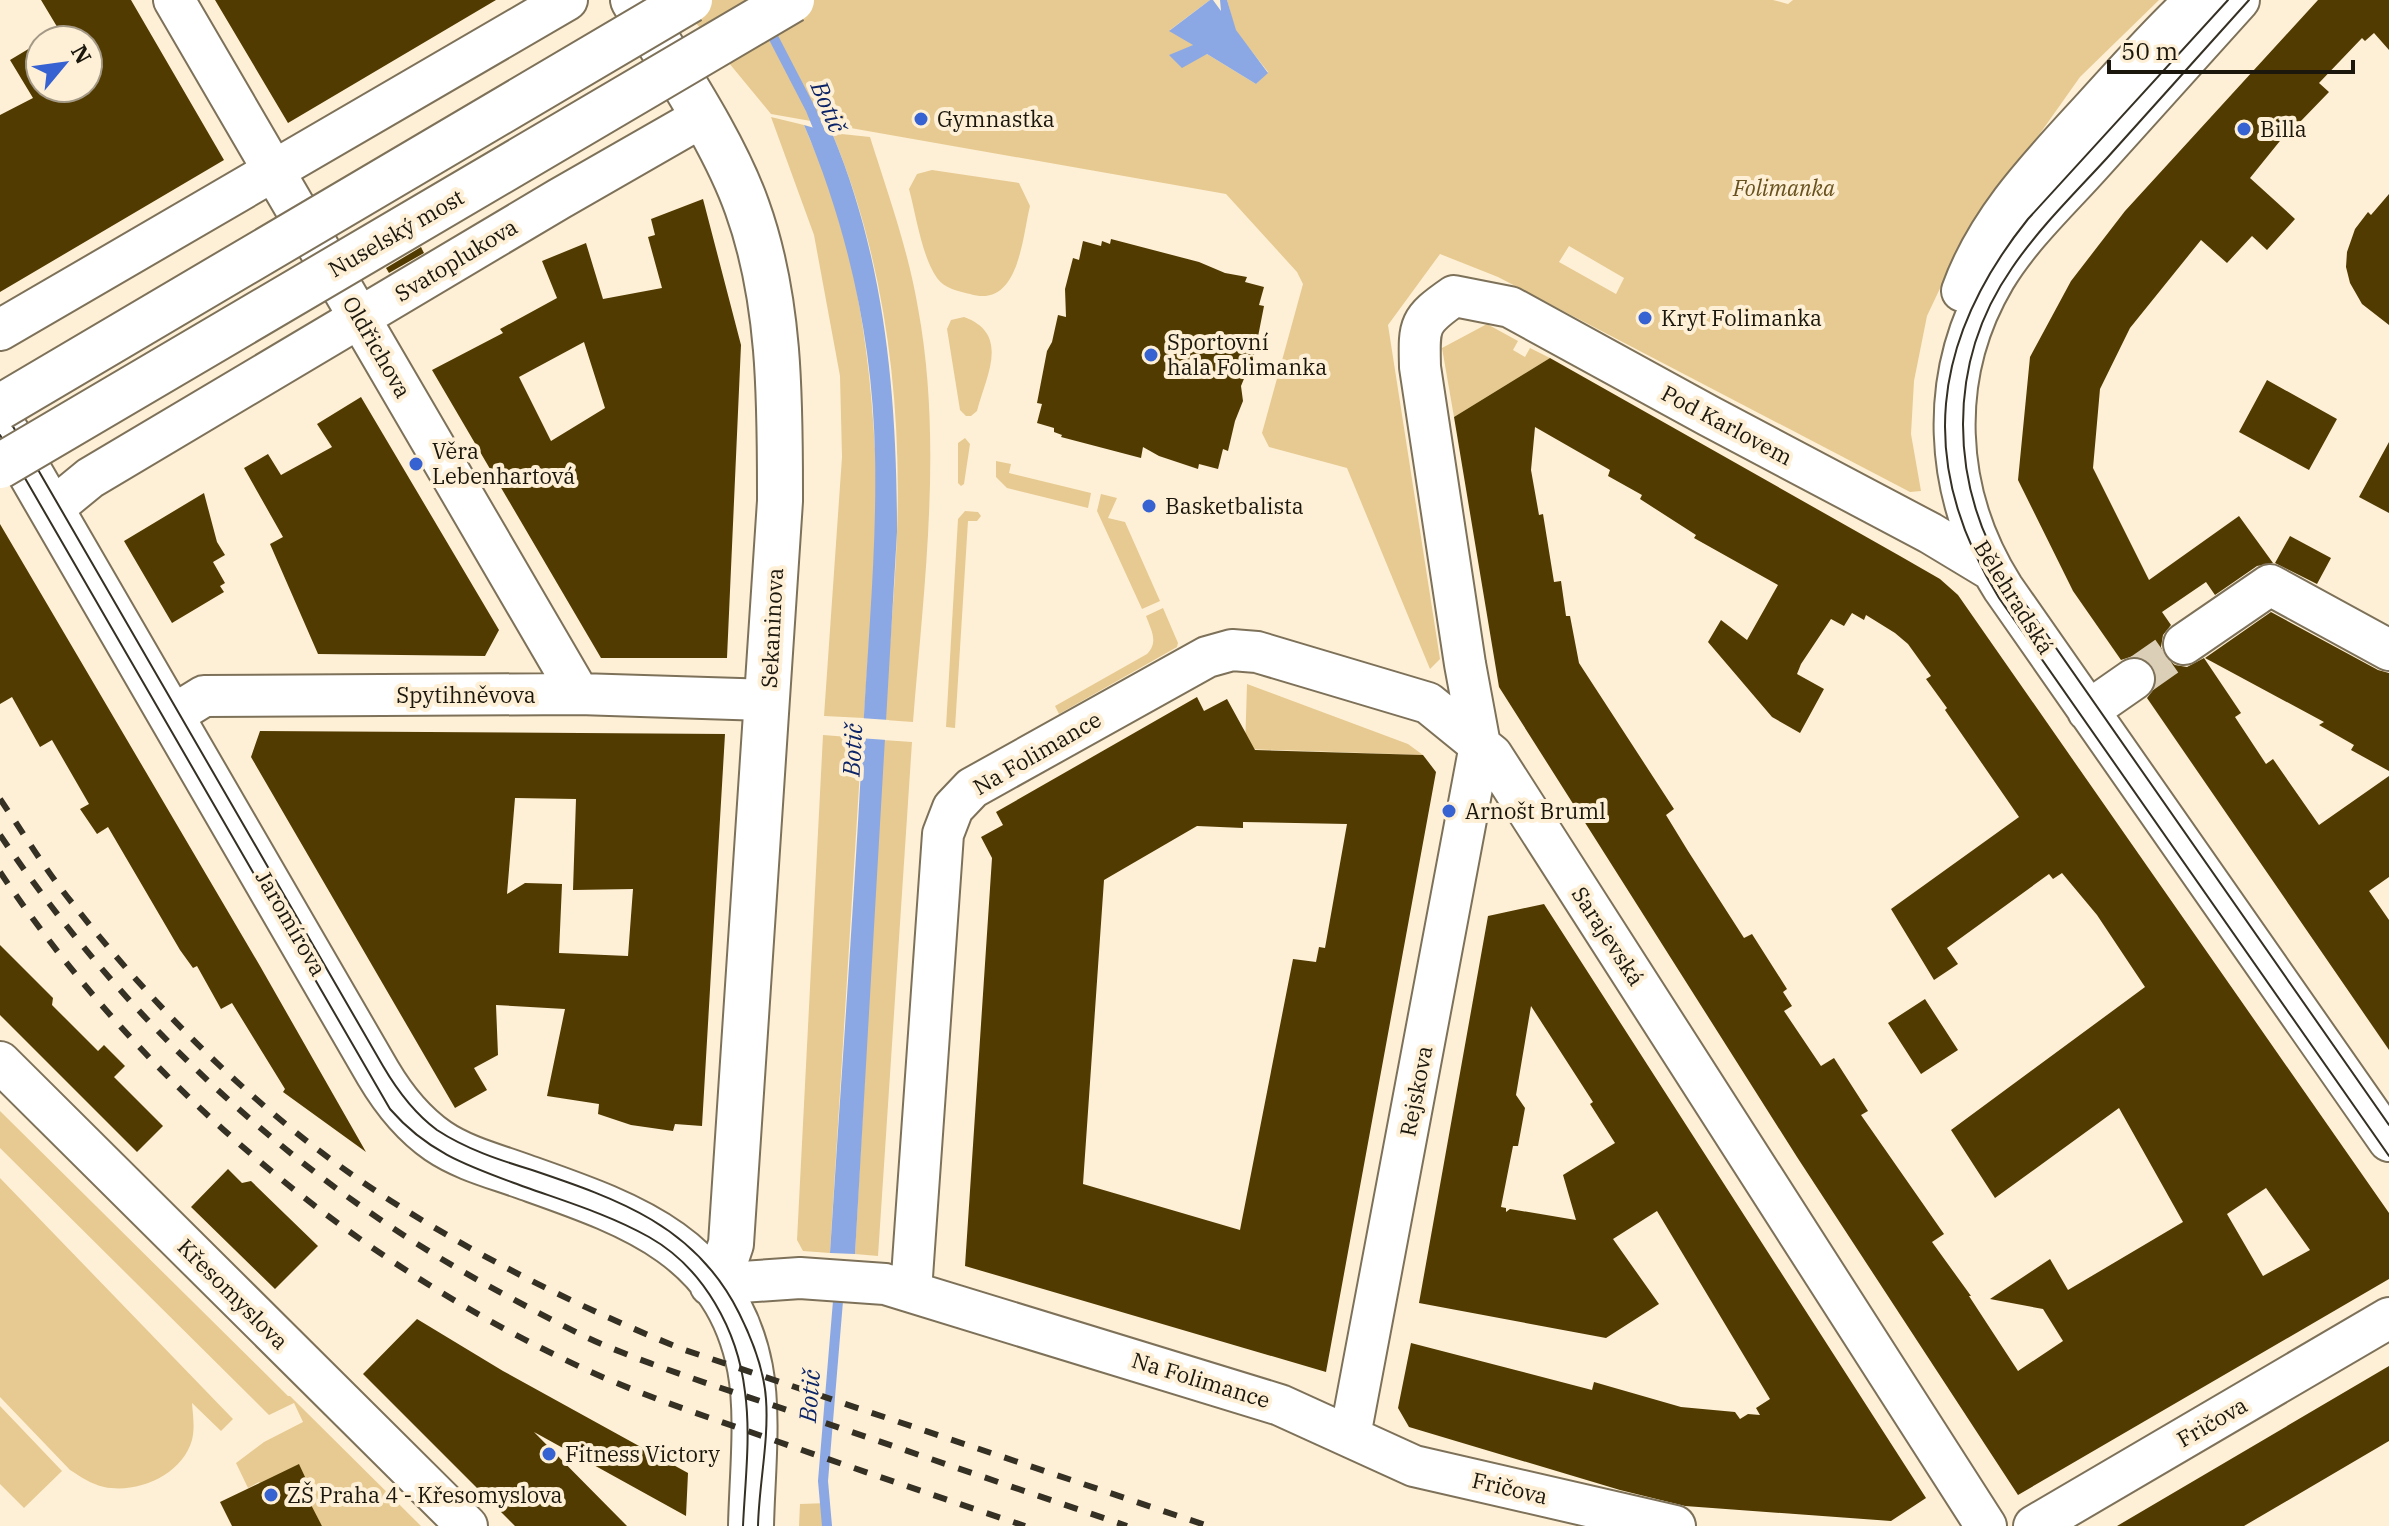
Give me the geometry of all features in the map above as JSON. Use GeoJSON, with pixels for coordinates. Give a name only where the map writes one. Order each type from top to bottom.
{"type":"FeatureCollection","features":[{"type":"Feature","properties":{"kind":"main road","name":"Sekaninova"},"geometry":{"type":"LineString","coordinates":[[633,0],[736,180],[764,263],[780,399],[780,501],[731,1244],[712,1284]]}},
{"type":"Feature","properties":{"kind":"main road"},"geometry":{"type":"LineString","coordinates":[[0,407],[690,0]]}},
{"type":"Feature","properties":{"kind":"main road","name":"Nuselský most"},"geometry":{"type":"LineString","coordinates":[[0,466],[792,0]]}},
{"type":"Feature","properties":{"kind":"main road","name":"Jaromírova"},"geometry":{"type":"LineString","coordinates":[[0,421],[388,1090],[411,1118],[439,1142],[463,1154],[609,1207],[641,1222],[672,1242],[712,1284]]}},
{"type":"Feature","properties":{"kind":"main road"},"geometry":{"type":"LineString","coordinates":[[712,1284],[742,1338],[753,1384],[751,1526]]}},
{"type":"Feature","properties":{"kind":"street","name":"Oldřichova"},"geometry":{"type":"LineString","coordinates":[[174,0],[579,694]]}},
{"type":"Feature","properties":{"kind":"street"},"geometry":{"type":"LineString","coordinates":[[0,330],[567,0]]}},
{"type":"Feature","properties":{"kind":"street"},"geometry":{"type":"LineString","coordinates":[[1954,444],[1948,363],[1952,332],[1957,303],[1981,250],[2029,178],[2161,33],[2196,0]]}},
{"type":"Feature","properties":{"kind":"street","name":"Bělehradská"},"geometry":{"type":"LineString","coordinates":[[2239,0],[2042,218],[1996,276],[1961,361],[1955,401],[1954,444],[1964,503],[1976,538],[1993,571],[2389,1141]]}},
{"type":"Feature","properties":{"kind":"street","name":"Svatoplukova"},"geometry":{"type":"LineString","coordinates":[[51,510],[90,478],[702,117]]}},
{"type":"Feature","properties":{"kind":"street","name":"Pod Karlovem"},"geometry":{"type":"LineString","coordinates":[[1454,296],[1510,307],[1930,533],[1993,571]]}},
{"type":"Feature","properties":{"kind":"street","name":"Sarajevská"},"geometry":{"type":"LineString","coordinates":[[1454,296],[1432,311],[1419,330],[1420,367],[1480,745],[1492,755],[1986,1526]]}},
{"type":"Feature","properties":{"kind":"street"},"geometry":{"type":"LineString","coordinates":[[2184,644],[2270,585],[2389,650]]}},
{"type":"Feature","properties":{"kind":"street","name":"Na Folimance"},"geometry":{"type":"LineString","coordinates":[[898,1288],[943,834],[960,798],[989,778],[1207,657],[1232,650],[1257,652],[1428,703],[1480,745]]}},
{"type":"Feature","properties":{"kind":"street"},"geometry":{"type":"LineString","coordinates":[[2088,711],[2134,679]]}},
{"type":"Feature","properties":{"kind":"street","name":"Spytihněvova"},"geometry":{"type":"LineString","coordinates":[[168,711],[178,712],[204,696],[579,694],[768,700]]}},
{"type":"Feature","properties":{"kind":"street","name":"Rejskova"},"geometry":{"type":"LineString","coordinates":[[1350,1436],[1480,745]]}},
{"type":"Feature","properties":{"kind":"street","name":"Křesomyslova"},"geometry":{"type":"LineString","coordinates":[[0,1062],[467,1526]]}},
{"type":"Feature","properties":{"kind":"street","name":"Na Folimance"},"geometry":{"type":"LineString","coordinates":[[712,1284],[800,1278],[898,1288],[1280,1405],[1350,1436]]}},
{"type":"Feature","properties":{"kind":"street","name":"Fričova"},"geometry":{"type":"LineString","coordinates":[[2034,1526],[2389,1318]]}},
{"type":"Feature","properties":{"kind":"street","name":"Fričova"},"geometry":{"type":"LineString","coordinates":[[1350,1436],[1414,1466],[1675,1526]]}},
{"type":"Feature","properties":{"kind":"green space","name":"Folimanka"},"geometry":{"type":"Polygon","coordinates":[[[677,0],[1210,0],[1170,30],[1194,45],[1169,56],[1207,54],[1256,84],[1268,72],[1235,30],[1227,0],[1773,0],[1788,4],[1793,0],[2159,0],[2080,77],[2029,149],[2000,183],[1960,246],[1927,316],[1914,381],[1911,434],[1921,491],[1910,492],[1498,277],[1440,254],[1388,325],[1440,659],[1430,669],[1347,468],[1269,447],[1262,433],[1303,284],[1297,272],[1226,194],[771,114],[677,0]],[[1569,246],[1559,262],[1616,294],[1624,278],[1569,246]]]}},
{"type":"Feature","properties":{"kind":"green space"},"geometry":{"type":"Polygon","coordinates":[[[771,117],[804,125],[841,222],[864,335],[876,483],[875,551],[864,718],[824,716],[842,457],[840,376],[814,235],[771,117]]]}},
{"type":"Feature","properties":{"kind":"green space"},"geometry":{"type":"Polygon","coordinates":[[[832,133],[870,137],[909,264],[918,308],[925,359],[930,462],[926,567],[913,722],[885,720],[897,532],[898,481],[892,379],[877,278],[850,180],[832,133]]]}},
{"type":"Feature","properties":{"kind":"green space"},"geometry":{"type":"Polygon","coordinates":[[[932,170],[1019,183],[1030,206],[1015,268],[999,291],[986,296],[956,291],[940,282],[932,269],[923,247],[909,189],[917,174],[932,170]]]}},
{"type":"Feature","properties":{"kind":"green space"},"geometry":{"type":"Polygon","coordinates":[[[964,317],[978,324],[987,334],[992,357],[977,411],[971,416],[960,410],[947,329],[951,320],[964,317]]]}},
{"type":"Feature","properties":{"kind":"green space"},"geometry":{"type":"Polygon","coordinates":[[[1487,324],[1518,341],[1513,350],[1525,357],[1530,348],[1550,358],[1454,417],[1442,348],[1487,324]]]}},
{"type":"Feature","properties":{"kind":"green space"},"geometry":{"type":"Polygon","coordinates":[[[965,438],[970,444],[964,484],[961,486],[958,483],[958,443],[965,438]]]}},
{"type":"Feature","properties":{"kind":"green space"},"geometry":{"type":"Polygon","coordinates":[[[996,461],[1011,464],[1009,473],[1091,493],[1088,508],[1007,488],[996,477],[996,461]]]}},
{"type":"Feature","properties":{"kind":"green space"},"geometry":{"type":"Polygon","coordinates":[[[1101,494],[1117,498],[1108,518],[1125,522],[1160,601],[1142,609],[1097,511],[1101,494]]]}},
{"type":"Feature","properties":{"kind":"green space"},"geometry":{"type":"Polygon","coordinates":[[[965,511],[978,512],[981,516],[977,521],[968,521],[955,728],[946,727],[958,519],[965,511]]]}},
{"type":"Feature","properties":{"kind":"green space"},"geometry":{"type":"Polygon","coordinates":[[[1163,608],[1177,647],[1059,714],[1055,706],[1147,654],[1153,640],[1146,616],[1163,608]]]}},
{"type":"Feature","properties":{"kind":"green space"},"geometry":{"type":"Polygon","coordinates":[[[1247,684],[1408,744],[1423,755],[1245,749],[1247,684]]]}},
{"type":"Feature","properties":{"kind":"green space"},"geometry":{"type":"Polygon","coordinates":[[[823,735],[862,738],[830,1253],[803,1251],[797,1240],[823,735]]]}},
{"type":"Feature","properties":{"kind":"green space"},"geometry":{"type":"Polygon","coordinates":[[[883,740],[912,742],[878,1256],[855,1254],[883,740]]]}},
{"type":"Feature","properties":{"kind":"green space"},"geometry":{"type":"Polygon","coordinates":[[[0,1111],[421,1526],[322,1526],[306,1497],[313,1493],[299,1465],[261,1486],[259,1482],[248,1488],[236,1463],[264,1442],[303,1422],[294,1403],[269,1415],[0,1148],[0,1111]]]}},
{"type":"Feature","properties":{"kind":"green space"},"geometry":{"type":"Polygon","coordinates":[[[0,1178],[233,1419],[221,1431],[192,1403],[193,1431],[187,1452],[169,1472],[157,1479],[131,1488],[104,1487],[86,1480],[70,1470],[0,1397],[0,1178]]]}},
{"type":"Feature","properties":{"kind":"green space"},"geometry":{"type":"Polygon","coordinates":[[[0,1406],[62,1471],[24,1508],[0,1484],[0,1406]]]}},
{"type":"Feature","properties":{"kind":"green space"},"geometry":{"type":"Polygon","coordinates":[[[828,1503],[831,1526],[799,1526],[800,1504],[828,1503]]]}},
{"type":"Feature","properties":{"kind":"water"},"geometry":{"type":"Polygon","coordinates":[[[1210,0],[1221,11],[1220,0],[1227,0],[1236,30],[1268,73],[1256,84],[1207,54],[1182,68],[1169,55],[1193,45],[1169,31],[1210,0]]]}},
{"type":"Feature","properties":{"kind":"water"},"geometry":{"type":"Polygon","coordinates":[[[804,125],[832,133],[865,230],[884,329],[894,430],[897,532],[855,1254],[830,1253],[872,594],[875,455],[869,370],[855,286],[833,204],[804,125]]]}},
{"type":"Feature","properties":{"kind":"pier"},"geometry":{"type":"Polygon","coordinates":[[[860,718],[889,720],[887,740],[859,738],[860,718]]]}},
{"type":"Feature","properties":{"kind":"building"},"geometry":{"type":"Polygon","coordinates":[[[41,0],[131,0],[224,160],[0,292],[0,115],[24,103],[104,104],[104,24],[55,24],[41,0]]]}},
{"type":"Feature","properties":{"kind":"building"},"geometry":{"type":"Polygon","coordinates":[[[215,0],[496,0],[288,123],[215,0]]]}},
{"type":"Feature","properties":{"kind":"building"},"geometry":{"type":"Polygon","coordinates":[[[2318,0],[2389,0],[2389,50],[2374,33],[2365,41],[2362,38],[2319,83],[2329,92],[2299,123],[2296,121],[2250,178],[2295,219],[2267,250],[2252,236],[2227,263],[2201,240],[2130,328],[2100,389],[2093,468],[2149,580],[2239,516],[2273,563],[2257,566],[2215,595],[2206,582],[2162,612],[2171,625],[2163,635],[2161,647],[2166,658],[2175,665],[2187,667],[2204,658],[2241,713],[2235,717],[2266,764],[2273,759],[2319,825],[2389,776],[2389,877],[2369,891],[2389,920],[2389,1050],[2147,698],[2157,678],[2152,665],[2143,658],[2133,656],[2121,660],[2073,591],[2018,480],[2030,357],[2071,281],[2125,211],[2318,0]]]}},
{"type":"Feature","properties":{"kind":"building"},"geometry":{"type":"Polygon","coordinates":[[[24,52],[24,83],[10,60],[24,52]]]}},
{"type":"Feature","properties":{"kind":"building"},"geometry":{"type":"Polygon","coordinates":[[[2389,194],[2389,325],[2362,304],[2350,283],[2346,267],[2347,252],[2355,229],[2368,212],[2371,215],[2389,194]]]}},
{"type":"Feature","properties":{"kind":"building"},"geometry":{"type":"Polygon","coordinates":[[[703,199],[741,345],[727,658],[601,658],[432,370],[503,333],[500,329],[557,298],[542,261],[586,243],[603,299],[662,288],[648,237],[655,235],[651,219],[703,199]],[[584,342],[519,377],[551,441],[605,408],[584,342]]]}},
{"type":"Feature","properties":{"kind":"building","name":"Sportovní hala Folimanka"},"geometry":{"type":"Polygon","coordinates":[[[1111,239],[1247,277],[1245,282],[1264,287],[1259,305],[1264,306],[1255,352],[1241,386],[1243,401],[1228,451],[1223,449],[1218,469],[1199,464],[1198,469],[1159,456],[1143,447],[1141,458],[1061,437],[1054,432],[1054,428],[1037,423],[1042,404],[1037,403],[1047,351],[1058,315],[1066,317],[1065,289],[1073,258],[1079,260],[1083,241],[1101,246],[1102,241],[1110,244],[1111,239]]]}},
{"type":"Feature","properties":{"kind":"building"},"geometry":{"type":"Polygon","coordinates":[[[421,247],[424,253],[389,273],[386,268],[421,247]]]}},
{"type":"Feature","properties":{"kind":"building"},"geometry":{"type":"Polygon","coordinates":[[[1550,358],[1940,579],[1958,595],[2389,1213],[2389,1279],[2018,1495],[1797,1157],[1499,687],[1454,417],[1550,358]],[[1535,427],[1531,470],[1539,515],[1543,514],[1554,582],[1561,581],[1566,616],[1570,616],[1579,663],[1674,809],[1666,815],[1688,851],[1744,938],[1752,934],[1787,989],[1783,992],[1792,1006],[1784,1011],[1821,1066],[1834,1058],[1868,1111],[1861,1115],[1944,1234],[1932,1242],[1971,1296],[2018,1371],[2063,1341],[2043,1309],[1990,1299],[2050,1259],[2068,1290],[2183,1222],[2119,1108],[1995,1198],[1951,1130],[2145,987],[2097,915],[2062,873],[2053,879],[2049,874],[1947,948],[1958,964],[1934,980],[1891,909],[2019,817],[1945,710],[1947,708],[1926,679],[1931,676],[1908,644],[1866,615],[1864,620],[1852,613],[1844,626],[1831,619],[1797,674],[1824,689],[1800,733],[1772,717],[1708,642],[1721,620],[1747,640],[1778,585],[1694,538],[1696,535],[1640,499],[1642,495],[1608,476],[1610,470],[1535,427]],[[2266,1188],[2227,1214],[2263,1276],[2310,1250],[2266,1188]]]}},
{"type":"Feature","properties":{"kind":"building"},"geometry":{"type":"Polygon","coordinates":[[[2267,380],[2337,419],[2309,470],[2239,432],[2267,380]]]}},
{"type":"Feature","properties":{"kind":"building"},"geometry":{"type":"Polygon","coordinates":[[[361,397],[499,630],[485,656],[318,654],[270,544],[283,537],[244,468],[268,454],[281,475],[332,447],[317,424],[361,397]]]}},
{"type":"Feature","properties":{"kind":"building"},"geometry":{"type":"Polygon","coordinates":[[[2389,442],[2389,513],[2359,497],[2389,442]]]}},
{"type":"Feature","properties":{"kind":"building"},"geometry":{"type":"Polygon","coordinates":[[[204,493],[217,542],[225,555],[213,562],[225,583],[220,586],[224,592],[172,623],[124,541],[204,493]]]}},
{"type":"Feature","properties":{"kind":"building"},"geometry":{"type":"Polygon","coordinates":[[[0,524],[366,1152],[283,1092],[285,1089],[232,1003],[221,1009],[197,966],[193,968],[180,950],[108,827],[97,834],[80,809],[89,804],[52,740],[40,747],[12,697],[0,704],[0,524]]]}},
{"type":"Feature","properties":{"kind":"building"},"geometry":{"type":"Polygon","coordinates":[[[2290,536],[2331,558],[2317,584],[2275,563],[2290,536]]]}},
{"type":"Feature","properties":{"kind":"building"},"geometry":{"type":"Polygon","coordinates":[[[2271,612],[2389,673],[2389,771],[2351,750],[2354,745],[2319,725],[2324,722],[2205,658],[2271,612]]]}},
{"type":"Feature","properties":{"kind":"building"},"geometry":{"type":"Polygon","coordinates":[[[1197,697],[1204,711],[1227,699],[1255,750],[1423,755],[1436,772],[1326,1372],[965,1266],[992,858],[981,837],[1003,825],[996,812],[1197,697]],[[1243,822],[1243,828],[1197,826],[1104,880],[1083,1184],[1240,1230],[1293,959],[1316,962],[1319,947],[1325,948],[1347,824],[1243,822]]]}},
{"type":"Feature","properties":{"kind":"building"},"geometry":{"type":"Polygon","coordinates":[[[260,731],[725,734],[702,1126],[675,1124],[673,1131],[631,1125],[598,1114],[599,1104],[547,1096],[565,1009],[496,1005],[498,1055],[474,1068],[487,1090],[455,1108],[251,757],[260,731]],[[515,798],[507,894],[525,883],[562,884],[559,953],[628,956],[633,889],[573,890],[576,799],[515,798]]]}},
{"type":"Feature","properties":{"kind":"building"},"geometry":{"type":"Polygon","coordinates":[[[1544,904],[1926,1498],[1891,1521],[1685,1506],[1620,1490],[1409,1427],[1398,1408],[1411,1343],[1592,1390],[1594,1382],[1681,1407],[1735,1412],[1740,1419],[1748,1414],[1760,1415],[1756,1408],[1770,1399],[1657,1211],[1613,1239],[1659,1304],[1606,1338],[1419,1303],[1488,916],[1544,904]],[[1531,1006],[1516,1095],[1525,1108],[1518,1146],[1513,1146],[1501,1207],[1506,1208],[1506,1212],[1510,1209],[1576,1220],[1563,1175],[1615,1143],[1590,1104],[1593,1102],[1531,1006]]]}},
{"type":"Feature","properties":{"kind":"building"},"geometry":{"type":"Polygon","coordinates":[[[0,945],[53,998],[52,1005],[98,1051],[104,1045],[125,1066],[114,1077],[163,1126],[137,1152],[0,1015],[0,945]]]}},
{"type":"Feature","properties":{"kind":"building"},"geometry":{"type":"Polygon","coordinates":[[[1925,999],[1958,1050],[1921,1074],[1888,1023],[1925,999]]]}},
{"type":"Feature","properties":{"kind":"building"},"geometry":{"type":"Polygon","coordinates":[[[228,1169],[242,1183],[251,1181],[318,1246],[275,1289],[191,1207],[228,1169]]]}},
{"type":"Feature","properties":{"kind":"building","name":"Fitness Victory"},"geometry":{"type":"Polygon","coordinates":[[[417,1319],[503,1371],[688,1473],[686,1516],[534,1432],[627,1526],[515,1526],[363,1374],[417,1319]]]}},
{"type":"Feature","properties":{"kind":"building"},"geometry":{"type":"Polygon","coordinates":[[[2389,1366],[2389,1441],[2244,1526],[2117,1526],[2389,1366]]]}},
{"type":"Feature","properties":{"kind":"building","name":"ZŠ Praha 4 - Křesomyslova"},"geometry":{"type":"Polygon","coordinates":[[[299,1464],[313,1494],[307,1497],[322,1526],[232,1526],[220,1502],[299,1464]]]}},
{"type":"Feature","properties":{"kind":"waterway","name":"Botič"},"geometry":{"type":"LineString","coordinates":[[768,27],[824,142]]}},
{"type":"Feature","properties":{"kind":"waterway","name":"Botič"},"geometry":{"type":"LineString","coordinates":[[827,1526],[823,1481],[839,1289]]}},
{"type":"Feature","properties":{"kind":"tunnel"},"geometry":{"type":"LineString","coordinates":[[2134,679],[2184,644]]}},
{"type":"Feature","properties":{"kind":"tram line"},"geometry":{"type":"LineString","coordinates":[[2228,0],[2028,219],[1996,265],[1971,310],[1954,357],[1946,404],[1946,451],[1955,499],[1972,548],[1999,598],[2389,1156]]}},
{"type":"Feature","properties":{"kind":"tram line"},"geometry":{"type":"LineString","coordinates":[[2249,0],[2045,225],[2012,268],[1990,305],[1975,344],[1966,384],[1963,424],[1966,465],[1975,505],[1990,545],[2010,582],[2389,1125]]}},
{"type":"Feature","properties":{"kind":"tram line"},"geometry":{"type":"LineString","coordinates":[[0,404],[383,1066],[407,1101],[437,1130],[459,1143],[595,1192],[652,1220],[701,1258],[721,1283],[748,1333],[765,1388],[767,1415],[758,1526]]}},
{"type":"Feature","properties":{"kind":"tram line"},"geometry":{"type":"LineString","coordinates":[[0,435],[390,1109],[420,1137],[452,1157],[487,1173],[604,1215],[649,1237],[686,1266],[715,1303],[735,1346],[745,1392],[748,1425],[743,1526]]}},
{"type":"Feature","properties":{"kind":"railway"},"geometry":{"type":"LineString","coordinates":[[0,799],[44,866],[107,946],[220,1066],[302,1138],[426,1223],[534,1282],[682,1349],[1208,1526]]}},
{"type":"Feature","properties":{"kind":"railway"},"geometry":{"type":"LineString","coordinates":[[0,835],[51,906],[106,973],[164,1037],[226,1098],[292,1154],[361,1206],[433,1254],[594,1341],[702,1382],[1127,1526]]}},
{"type":"Feature","properties":{"kind":"railway"},"geometry":{"type":"LineString","coordinates":[[0,872],[57,951],[120,1026],[188,1096],[260,1162],[337,1223],[418,1278],[502,1327],[631,1389],[1025,1526]]}},
{"type":"Feature","properties":{"kind":"place","name":"Gymnastka"},"geometry":{"type":"Point","coordinates":[921,119]}},
{"type":"Feature","properties":{"kind":"place","name":"Billa"},"geometry":{"type":"Point","coordinates":[2244,129]}},
{"type":"Feature","properties":{"kind":"place","name":"Kryt Folimanka"},"geometry":{"type":"Point","coordinates":[1645,318]}},
{"type":"Feature","properties":{"kind":"place","name":"Sportovní hala Folimanka"},"geometry":{"type":"Point","coordinates":[1151,355]}},
{"type":"Feature","properties":{"kind":"place","name":"Věra Lebenhartová"},"geometry":{"type":"Point","coordinates":[416,464]}},
{"type":"Feature","properties":{"kind":"place","name":"Basketbalista"},"geometry":{"type":"Point","coordinates":[1149,506]}},
{"type":"Feature","properties":{"kind":"place","name":"Arnošt Bruml"},"geometry":{"type":"Point","coordinates":[1449,811]}},
{"type":"Feature","properties":{"kind":"place","name":"Fitness Victory"},"geometry":{"type":"Point","coordinates":[549,1454]}},
{"type":"Feature","properties":{"kind":"place","name":"ZŠ Praha 4 - Křesomyslova"},"geometry":{"type":"Point","coordinates":[271,1495]}}]}
